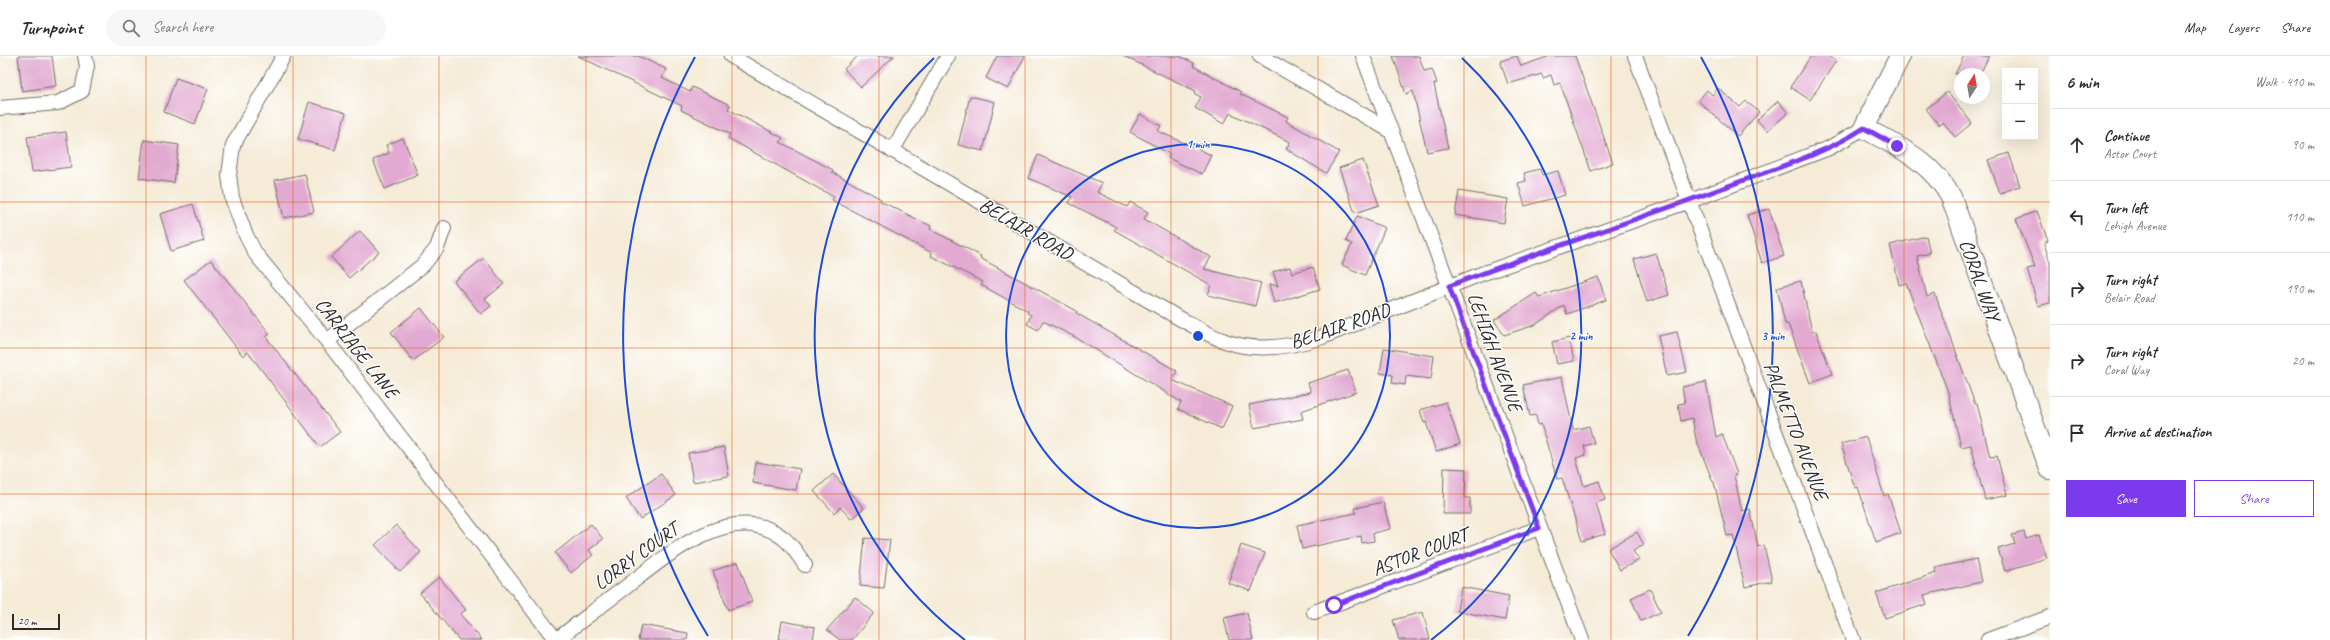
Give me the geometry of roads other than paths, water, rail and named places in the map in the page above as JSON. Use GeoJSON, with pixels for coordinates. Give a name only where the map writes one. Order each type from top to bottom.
{"type":"FeatureCollection","features":[{"type":"Feature","properties":{"kind":"street"},"geometry":{"type":"LineString","coordinates":[[0,108],[58,103],[82,91],[87,66],[85,56]]}},
{"type":"Feature","properties":{"kind":"street","name":"BELAIR ROAD"},"geometry":{"type":"LineString","coordinates":[[731,56],[1178,317],[1225,341],[1267,348],[1304,343],[1449,286],[1602,230],[1690,201],[1829,148],[1864,128]]}},
{"type":"Feature","properties":{"kind":"street"},"geometry":{"type":"LineString","coordinates":[[892,151],[948,56]]}},
{"type":"Feature","properties":{"kind":"street"},"geometry":{"type":"LineString","coordinates":[[1260,56],[1391,131]]}},
{"type":"Feature","properties":{"kind":"street","name":"LEHIGH AVENUE"},"geometry":{"type":"LineString","coordinates":[[1363,56],[1582,640]]}},
{"type":"Feature","properties":{"kind":"street","name":"PALMETTO AVENUE"},"geometry":{"type":"LineString","coordinates":[[1635,56],[1853,640]]}},
{"type":"Feature","properties":{"kind":"street"},"geometry":{"type":"LineString","coordinates":[[1864,128],[1900,56]]}},
{"type":"Feature","properties":{"kind":"street","name":"CARRIAGE LANE"},"geometry":{"type":"LineString","coordinates":[[283,57],[233,145],[229,175],[232,198],[245,233],[256,252],[327,341],[556,640]]}},
{"type":"Feature","properties":{"kind":"street","name":"CORAL WAY"},"geometry":{"type":"LineString","coordinates":[[1864,128],[1917,157],[1928,166],[1944,184],[1951,197],[2050,468]]}},
{"type":"Feature","properties":{"kind":"street"},"geometry":{"type":"LineString","coordinates":[[327,341],[423,265],[437,248],[444,228]]}},
{"type":"Feature","properties":{"kind":"street","name":"LORRY COURT"},"geometry":{"type":"LineString","coordinates":[[556,640],[679,546],[709,532],[746,525],[773,531],[783,537],[793,547],[805,565]]}},
{"type":"Feature","properties":{"kind":"street","name":"ASTOR COURT"},"geometry":{"type":"LineString","coordinates":[[1314,612],[1539,528]]}},
{"type":"Feature","properties":{"kind":"street"},"geometry":{"type":"LineString","coordinates":[[1988,640],[2050,617]]}}]}
